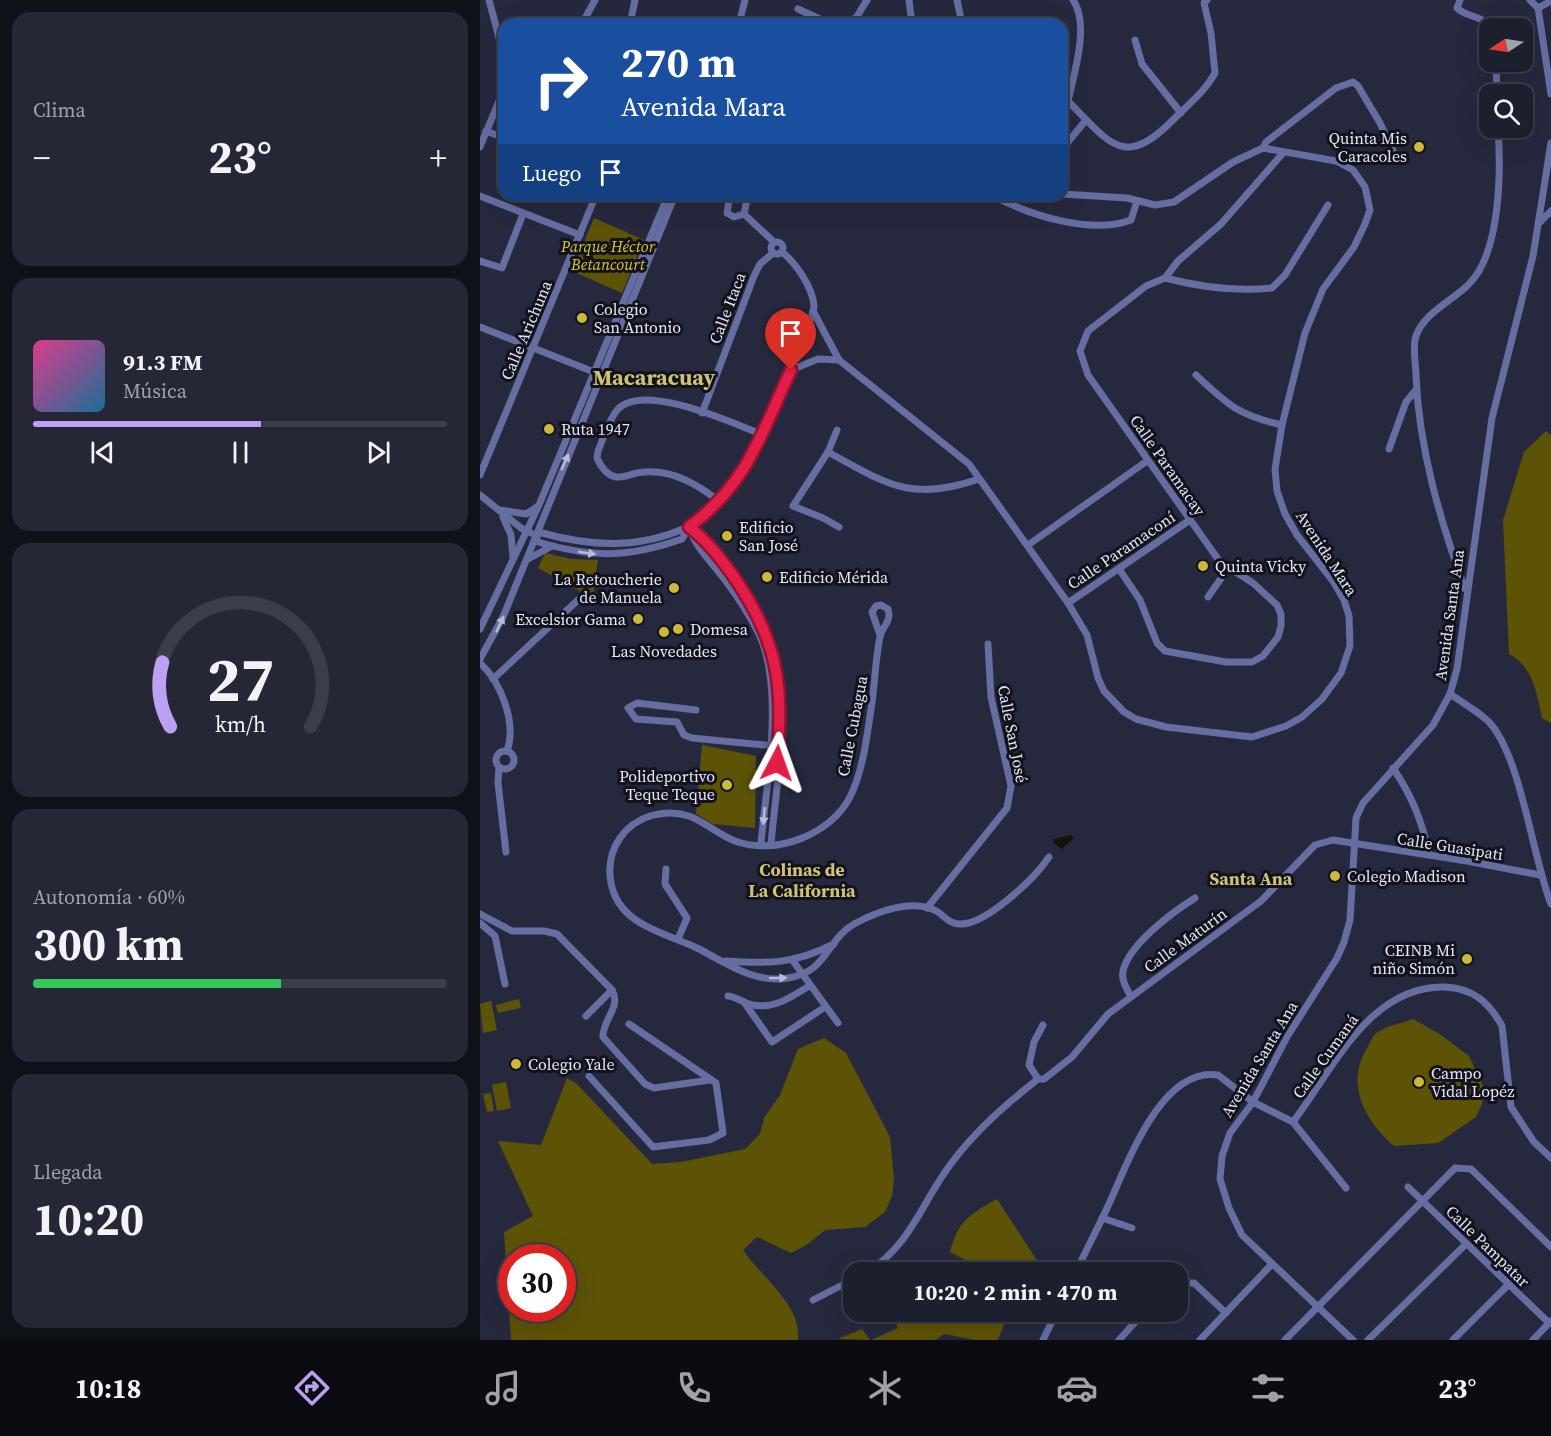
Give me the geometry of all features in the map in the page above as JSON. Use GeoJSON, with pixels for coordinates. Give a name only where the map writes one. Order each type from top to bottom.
{"type":"FeatureCollection","features":[{"type":"Feature","properties":{"kind":"street"},"geometry":{"type":"LineString","coordinates":[[489,0],[498,32]]}},
{"type":"Feature","properties":{"kind":"street"},"geometry":{"type":"LineString","coordinates":[[586,18],[596,0]]}},
{"type":"Feature","properties":{"kind":"street"},"geometry":{"type":"LineString","coordinates":[[631,18],[635,0]]}},
{"type":"Feature","properties":{"kind":"street"},"geometry":{"type":"LineString","coordinates":[[740,18],[745,0]]}},
{"type":"Feature","properties":{"kind":"street"},"geometry":{"type":"LineString","coordinates":[[852,18],[861,13],[867,0]]}},
{"type":"Feature","properties":{"kind":"street"},"geometry":{"type":"LineString","coordinates":[[909,0],[911,18]]}},
{"type":"Feature","properties":{"kind":"street"},"geometry":{"type":"LineString","coordinates":[[957,0],[961,18]]}},
{"type":"Feature","properties":{"kind":"street"},"geometry":{"type":"LineString","coordinates":[[1068,89],[1082,29],[1080,17],[1072,0]]}},
{"type":"Feature","properties":{"kind":"street"},"geometry":{"type":"LineString","coordinates":[[1460,0],[1456,8],[1459,11],[1480,18]]}},
{"type":"Feature","properties":{"kind":"street"},"geometry":{"type":"LineString","coordinates":[[1530,0],[1540,4],[1551,1]]}},
{"type":"Feature","properties":{"kind":"street"},"geometry":{"type":"LineString","coordinates":[[1068,105],[1108,142],[1123,148],[1138,147],[1165,130],[1209,83],[1215,73],[1211,33],[1204,1]]}},
{"type":"Feature","properties":{"kind":"street"},"geometry":{"type":"LineString","coordinates":[[1540,4],[1551,94]]}},
{"type":"Feature","properties":{"kind":"street"},"geometry":{"type":"LineString","coordinates":[[798,9],[818,18]]}},
{"type":"Feature","properties":{"kind":"street"},"geometry":{"type":"LineString","coordinates":[[1135,40],[1142,64],[1181,113]]}},
{"type":"Feature","properties":{"kind":"street"},"geometry":{"type":"LineString","coordinates":[[1068,195],[1137,201],[1155,205],[1174,202],[1233,162],[1263,148],[1266,142],[1336,88],[1353,82],[1358,86],[1380,123],[1394,153]]}},
{"type":"Feature","properties":{"kind":"street"},"geometry":{"type":"LineString","coordinates":[[480,147],[498,103]]}},
{"type":"Feature","properties":{"kind":"street"},"geometry":{"type":"LineString","coordinates":[[1068,142],[1086,120]]}},
{"type":"Feature","properties":{"kind":"street"},"geometry":{"type":"LineString","coordinates":[[486,131],[498,136]]}},
{"type":"Feature","properties":{"kind":"street"},"geometry":{"type":"LineString","coordinates":[[1466,591],[1428,473],[1415,391],[1415,338],[1421,326],[1474,279],[1491,239],[1500,191],[1498,138]]}},
{"type":"Feature","properties":{"kind":"street","name":"Avenida Santa Ana"},"geometry":{"type":"LineString","coordinates":[[1353,1340],[1271,1265],[1242,1235],[1229,1208],[1220,1179],[1222,1155],[1230,1133],[1253,1102],[1287,1037],[1337,958],[1344,942],[1350,920],[1356,818],[1363,803],[1433,725],[1450,694],[1457,669],[1466,591],[1492,418],[1540,223],[1551,143]]}},
{"type":"Feature","properties":{"kind":"street","name":"Avenida Mara"},"geometry":{"type":"LineString","coordinates":[[839,360],[951,447],[969,464],[1068,603],[1087,635],[1098,678],[1104,691],[1113,702],[1136,719],[1166,727],[1252,737],[1286,726],[1313,707],[1333,686],[1347,660],[1350,646],[1349,616],[1344,600],[1297,535],[1281,502],[1275,469],[1282,425],[1314,309],[1323,289],[1354,247],[1370,210],[1365,188],[1353,170],[1336,161],[1263,148]]}},
{"type":"Feature","properties":{"kind":"street","name":"Calle Paramacay"},"geometry":{"type":"LineString","coordinates":[[1119,569],[1140,600],[1157,643],[1165,651],[1226,662],[1252,662],[1263,656],[1278,637],[1281,614],[1277,605],[1267,595],[1220,562],[1088,375],[1080,351],[1084,336],[1094,325],[1146,286],[1165,278],[1178,261],[1221,224],[1283,153]]}},
{"type":"Feature","properties":{"kind":"street"},"geometry":{"type":"LineString","coordinates":[[480,196],[580,235]]}},
{"type":"Feature","properties":{"kind":"street","name":"Calle Arichuna"},"geometry":{"type":"LineString","coordinates":[[480,475],[594,201]]}},
{"type":"Feature","properties":{"kind":"street"},"geometry":{"type":"LineString","coordinates":[[480,629],[539,505],[665,201]]}},
{"type":"Feature","properties":{"kind":"street"},"geometry":{"type":"LineString","coordinates":[[507,751],[510,730],[508,714],[493,679],[480,661],[503,617],[673,201]]}},
{"type":"Feature","properties":{"kind":"street"},"geometry":{"type":"LineString","coordinates":[[729,201],[727,213],[734,217],[744,214]]}},
{"type":"Feature","properties":{"kind":"street"},"geometry":{"type":"LineString","coordinates":[[744,214],[747,201]]}},
{"type":"Feature","properties":{"kind":"street"},"geometry":{"type":"LineString","coordinates":[[1007,201],[1047,217],[1075,223],[1101,224],[1131,220],[1137,201]]}},
{"type":"Feature","properties":{"kind":"street"},"geometry":{"type":"LineString","coordinates":[[1165,278],[1195,286],[1240,290],[1272,288],[1285,275],[1328,205]]}},
{"type":"Feature","properties":{"kind":"street"},"geometry":{"type":"LineString","coordinates":[[1540,223],[1551,211]]}},
{"type":"Feature","properties":{"kind":"street"},"geometry":{"type":"LineString","coordinates":[[480,261],[502,268],[523,214]]}},
{"type":"Feature","properties":{"kind":"street"},"geometry":{"type":"LineString","coordinates":[[744,214],[774,242],[782,244],[782,252],[805,281],[811,293],[813,311],[839,360]]}},
{"type":"Feature","properties":{"kind":"street"},"geometry":{"type":"LineString","coordinates":[[774,242],[771,246],[773,253],[782,252]]}},
{"type":"Feature","properties":{"kind":"street","name":"Calle Itaca"},"geometry":{"type":"LineString","coordinates":[[702,413],[754,276],[760,264],[773,253]]}},
{"type":"Feature","properties":{"kind":"street"},"geometry":{"type":"LineString","coordinates":[[536,535],[542,532],[605,545],[646,541],[689,527],[720,502],[741,476],[791,370],[801,336],[813,311]]}},
{"type":"Feature","properties":{"kind":"street"},"geometry":{"type":"LineString","coordinates":[[480,327],[594,372]]}},
{"type":"Feature","properties":{"kind":"street"},"geometry":{"type":"LineString","coordinates":[[791,370],[818,359],[839,360]]}},
{"type":"Feature","properties":{"kind":"street"},"geometry":{"type":"LineString","coordinates":[[1196,375],[1233,409],[1244,415],[1282,425]]}},
{"type":"Feature","properties":{"kind":"street"},"geometry":{"type":"LineString","coordinates":[[1389,449],[1407,402],[1415,391]]}},
{"type":"Feature","properties":{"kind":"street"},"geometry":{"type":"LineString","coordinates":[[720,502],[692,483],[663,473],[645,471],[617,477],[608,473],[597,458],[602,440],[618,410],[632,401],[656,401],[702,413],[761,434]]}},
{"type":"Feature","properties":{"kind":"street"},"geometry":{"type":"LineString","coordinates":[[837,430],[828,452],[793,506],[824,518],[838,528]]}},
{"type":"Feature","properties":{"kind":"street"},"geometry":{"type":"LineString","coordinates":[[828,452],[890,483],[916,491],[944,488],[980,478]]}},
{"type":"Feature","properties":{"kind":"street"},"geometry":{"type":"LineString","coordinates":[[1028,545],[1147,461]]}},
{"type":"Feature","properties":{"kind":"street"},"geometry":{"type":"LineString","coordinates":[[480,495],[527,531],[536,535]]}},
{"type":"Feature","properties":{"kind":"street"},"geometry":{"type":"LineString","coordinates":[[498,510],[526,514],[539,505]]}},
{"type":"Feature","properties":{"kind":"street"},"geometry":{"type":"LineString","coordinates":[[498,510],[509,527],[513,561]]}},
{"type":"Feature","properties":{"kind":"street"},"geometry":{"type":"LineString","coordinates":[[543,517],[553,536]]}},
{"type":"Feature","properties":{"kind":"street","name":"Calle Paramaconí"},"geometry":{"type":"LineString","coordinates":[[1068,603],[1190,520]]}},
{"type":"Feature","properties":{"kind":"street"},"geometry":{"type":"LineString","coordinates":[[536,535],[538,542],[552,546],[598,555],[629,554],[682,539],[689,527]]}},
{"type":"Feature","properties":{"kind":"street"},"geometry":{"type":"LineString","coordinates":[[689,527],[706,542],[732,574],[765,628],[774,653],[781,713],[771,844]]}},
{"type":"Feature","properties":{"kind":"street"},"geometry":{"type":"LineString","coordinates":[[689,527],[694,543],[724,579],[759,636],[768,669],[773,714],[761,844]]}},
{"type":"Feature","properties":{"kind":"street"},"geometry":{"type":"LineString","coordinates":[[526,560],[552,546]]}},
{"type":"Feature","properties":{"kind":"street"},"geometry":{"type":"LineString","coordinates":[[1208,597],[1229,567]]}},
{"type":"Feature","properties":{"kind":"street"},"geometry":{"type":"LineString","coordinates":[[724,579],[732,574]]}},
{"type":"Feature","properties":{"kind":"street"},"geometry":{"type":"LineString","coordinates":[[493,679],[579,599]]}},
{"type":"Feature","properties":{"kind":"street","name":"Calle Cubagua"},"geometry":{"type":"LineString","coordinates":[[801,975],[766,979],[740,972],[724,961],[678,939],[637,923],[622,909],[613,892],[609,874],[611,857],[628,828],[651,815],[676,814],[690,817],[737,842],[761,844],[785,844],[810,833],[836,816],[851,795],[870,722],[880,634]]}},
{"type":"Feature","properties":{"kind":"street","name":"Calle San José"},"geometry":{"type":"LineString","coordinates":[[927,908],[1007,808],[1010,797],[1011,786],[991,696],[988,644]]}},
{"type":"Feature","properties":{"kind":"street"},"geometry":{"type":"LineString","coordinates":[[1450,694],[1488,722],[1504,746],[1533,842],[1540,875],[1551,904]]}},
{"type":"Feature","properties":{"kind":"street"},"geometry":{"type":"LineString","coordinates":[[696,710],[637,703],[628,708],[636,719],[677,722],[684,735],[692,738],[779,746]]}},
{"type":"Feature","properties":{"kind":"street"},"geometry":{"type":"LineString","coordinates":[[506,852],[497,756],[507,751]]}},
{"type":"Feature","properties":{"kind":"street"},"geometry":{"type":"LineString","coordinates":[[499,768],[508,769],[514,763],[513,754],[507,751]]}},
{"type":"Feature","properties":{"kind":"street"},"geometry":{"type":"LineString","coordinates":[[1394,768],[1411,795],[1423,827],[1429,854]]}},
{"type":"Feature","properties":{"kind":"street","name":"Calle Maturín"},"geometry":{"type":"LineString","coordinates":[[881,1262],[896,1251],[928,1196],[952,1162],[991,1116],[1038,1079],[1044,1079],[1072,1057],[1107,1014],[1261,901],[1315,845],[1333,840],[1355,846]]}},
{"type":"Feature","properties":{"kind":"street","name":"Calle Guasipati"},"geometry":{"type":"LineString","coordinates":[[1355,846],[1429,854],[1540,875]]}},
{"type":"Feature","properties":{"kind":"street"},"geometry":{"type":"LineString","coordinates":[[801,975],[827,956],[834,944],[851,926],[876,913],[906,906],[927,908],[952,923],[974,923],[1040,872],[1049,857]]}},
{"type":"Feature","properties":{"kind":"street"},"geometry":{"type":"LineString","coordinates":[[666,869],[665,884],[687,918],[678,939]]}},
{"type":"Feature","properties":{"kind":"street"},"geometry":{"type":"LineString","coordinates":[[1131,997],[1123,980],[1127,960],[1175,911],[1195,898]]}},
{"type":"Feature","properties":{"kind":"street"},"geometry":{"type":"LineString","coordinates":[[480,914],[506,929],[544,930],[557,934],[612,990],[615,1005],[604,1027],[603,1037],[645,1084],[654,1088],[710,1080]]}},
{"type":"Feature","properties":{"kind":"street"},"geometry":{"type":"LineString","coordinates":[[480,923],[495,936],[505,984]]}},
{"type":"Feature","properties":{"kind":"street"},"geometry":{"type":"LineString","coordinates":[[724,961],[773,964],[793,961],[834,944]]}},
{"type":"Feature","properties":{"kind":"street"},"geometry":{"type":"LineString","coordinates":[[793,961],[838,1023]]}},
{"type":"Feature","properties":{"kind":"street"},"geometry":{"type":"LineString","coordinates":[[728,996],[744,1002],[763,1005],[786,1002],[809,986]]}},
{"type":"Feature","properties":{"kind":"street","name":"Calle Cumaná"},"geometry":{"type":"LineString","coordinates":[[1293,1122],[1353,1037],[1378,1012],[1409,992],[1435,987],[1455,988],[1471,991],[1496,1015],[1502,1026],[1511,1107],[1534,1142],[1551,1158]]}},
{"type":"Feature","properties":{"kind":"street"},"geometry":{"type":"LineString","coordinates":[[586,1016],[612,990]]}},
{"type":"Feature","properties":{"kind":"street"},"geometry":{"type":"LineString","coordinates":[[744,1002],[772,1042],[825,1007]]}},
{"type":"Feature","properties":{"kind":"street"},"geometry":{"type":"LineString","coordinates":[[589,1076],[653,1147],[709,1140],[723,1133],[716,1083],[629,1024]]}},
{"type":"Feature","properties":{"kind":"street"},"geometry":{"type":"LineString","coordinates":[[1038,1079],[1029,1065],[1034,1042],[1043,1025]]}},
{"type":"Feature","properties":{"kind":"street","name":"Calle Cumaná"},"geometry":{"type":"LineString","coordinates":[[1081,1262],[1149,1119],[1184,1081],[1196,1076],[1218,1075],[1253,1102],[1293,1122],[1346,1188]]}},
{"type":"Feature","properties":{"kind":"street"},"geometry":{"type":"LineString","coordinates":[[1285,1340],[1455,1168],[1471,1169],[1551,1247]]}},
{"type":"Feature","properties":{"kind":"street","name":"Calle Pampatar"},"geometry":{"type":"LineString","coordinates":[[1408,1187],[1508,1285],[1550,1322]]}},
{"type":"Feature","properties":{"kind":"street"},"geometry":{"type":"LineString","coordinates":[[1102,1218],[1132,1228]]}},
{"type":"Feature","properties":{"kind":"street"},"geometry":{"type":"LineString","coordinates":[[1368,1340],[1466,1244]]}},
{"type":"Feature","properties":{"kind":"street"},"geometry":{"type":"LineString","coordinates":[[1200,1340],[1271,1265]]}},
{"type":"Feature","properties":{"kind":"street"},"geometry":{"type":"LineString","coordinates":[[1188,1283],[1194,1283],[1226,1313]]}},
{"type":"Feature","properties":{"kind":"street"},"geometry":{"type":"LineString","coordinates":[[813,1300],[843,1285]]}},
{"type":"Feature","properties":{"kind":"street"},"geometry":{"type":"LineString","coordinates":[[1453,1340],[1508,1285]]}},
{"type":"Feature","properties":{"kind":"street"},"geometry":{"type":"LineString","coordinates":[[1043,1340],[1052,1322]]}},
{"type":"Feature","properties":{"kind":"street"},"geometry":{"type":"LineString","coordinates":[[1119,1340],[1135,1322]]}},
{"type":"Feature","properties":{"kind":"street"},"geometry":{"type":"LineString","coordinates":[[1533,1340],[1550,1322]]}},
{"type":"Feature","properties":{"kind":"green space","name":"Parque Héctor Betancourt"},"geometry":{"type":"Polygon","coordinates":[[[594,218],[644,240],[622,293],[572,271],[594,218]]]}},
{"type":"Feature","properties":{"kind":"green space"},"geometry":{"type":"Polygon","coordinates":[[[1546,431],[1551,435],[1551,723],[1542,718],[1536,690],[1529,673],[1517,659],[1509,654],[1503,520],[1524,452],[1546,431]]]}},
{"type":"Feature","properties":{"kind":"green space"},"geometry":{"type":"Polygon","coordinates":[[[545,553],[571,559],[598,560],[592,602],[587,595],[538,568],[545,553]]]}},
{"type":"Feature","properties":{"kind":"green space","name":"Polideportivo Teque Teque"},"geometry":{"type":"Polygon","coordinates":[[[702,745],[756,756],[755,828],[713,824],[696,814],[702,745]]]}},
{"type":"Feature","properties":{"kind":"green space"},"geometry":{"type":"Polygon","coordinates":[[[519,999],[521,1008],[498,1013],[496,1005],[519,999]]]}},
{"type":"Feature","properties":{"kind":"green space"},"geometry":{"type":"Polygon","coordinates":[[[491,1001],[497,1030],[483,1033],[480,1004],[491,1001]]]}},
{"type":"Feature","properties":{"kind":"green space","name":"Campo Vidal Lopéz"},"geometry":{"type":"Polygon","coordinates":[[[1413,1019],[1441,1035],[1469,1056],[1484,1088],[1482,1104],[1476,1117],[1438,1143],[1394,1146],[1374,1125],[1367,1113],[1361,1101],[1358,1075],[1361,1062],[1376,1033],[1413,1019]]]}},
{"type":"Feature","properties":{"kind":"green space"},"geometry":{"type":"Polygon","coordinates":[[[824,1038],[846,1053],[890,1137],[894,1179],[892,1196],[885,1212],[865,1227],[825,1230],[808,1244],[791,1253],[757,1237],[743,1250],[787,1303],[798,1327],[798,1340],[511,1340],[510,1322],[576,1322],[576,1244],[505,1244],[504,1232],[533,1216],[498,1141],[541,1145],[567,1078],[577,1084],[652,1164],[681,1162],[745,1149],[760,1134],[764,1118],[780,1095],[798,1049],[824,1038]]]}},
{"type":"Feature","properties":{"kind":"green space"},"geometry":{"type":"Polygon","coordinates":[[[506,1082],[511,1108],[497,1111],[492,1085],[506,1082]]]}},
{"type":"Feature","properties":{"kind":"green space"},"geometry":{"type":"Polygon","coordinates":[[[491,1093],[494,1111],[487,1112],[483,1094],[491,1093]]]}},
{"type":"Feature","properties":{"kind":"green space"},"geometry":{"type":"Polygon","coordinates":[[[997,1199],[1038,1262],[968,1262],[950,1252],[961,1226],[979,1209],[997,1199]]]}},
{"type":"Feature","properties":{"kind":"green space"},"geometry":{"type":"Polygon","coordinates":[[[896,1322],[1005,1322],[998,1340],[975,1340],[944,1334],[936,1340],[871,1340],[898,1328],[896,1322]]]}},
{"type":"Feature","properties":{"kind":"green space"},"geometry":{"type":"Polygon","coordinates":[[[862,1329],[870,1340],[838,1339],[862,1329]]]}},
{"type":"Feature","properties":{"kind":"shaded area"},"geometry":{"type":"Polygon","coordinates":[[[1071,835],[1074,838],[1062,849],[1053,842],[1054,839],[1071,835]]]}},
{"type":"Feature","properties":{"kind":"place","name":"Quinta Mis Caracoles"},"geometry":{"type":"Point","coordinates":[1419,147]}},
{"type":"Feature","properties":{"kind":"place","name":"Colegio San Antonio"},"geometry":{"type":"Point","coordinates":[582,318]}},
{"type":"Feature","properties":{"kind":"place","name":"Ruta 1947"},"geometry":{"type":"Point","coordinates":[549,429]}},
{"type":"Feature","properties":{"kind":"place","name":"Edificio San José"},"geometry":{"type":"Point","coordinates":[727,536]}},
{"type":"Feature","properties":{"kind":"place","name":"Quinta Vicky"},"geometry":{"type":"Point","coordinates":[1203,566]}},
{"type":"Feature","properties":{"kind":"place","name":"Edificio Mérida"},"geometry":{"type":"Point","coordinates":[767,577]}},
{"type":"Feature","properties":{"kind":"place","name":"La Retoucherie de Manuela"},"geometry":{"type":"Point","coordinates":[674,588]}},
{"type":"Feature","properties":{"kind":"place","name":"Excelsior Gama"},"geometry":{"type":"Point","coordinates":[638,619]}},
{"type":"Feature","properties":{"kind":"place","name":"Domesa"},"geometry":{"type":"Point","coordinates":[678,629]}},
{"type":"Feature","properties":{"kind":"place","name":"Las Novedades"},"geometry":{"type":"Point","coordinates":[664,632]}},
{"type":"Feature","properties":{"kind":"place","name":"Polideportivo Teque Teque"},"geometry":{"type":"Point","coordinates":[727,785]}},
{"type":"Feature","properties":{"kind":"place","name":"Colegio Madison"},"geometry":{"type":"Point","coordinates":[1335,876]}},
{"type":"Feature","properties":{"kind":"place","name":"CEINB Mi niño Simón"},"geometry":{"type":"Point","coordinates":[1467,959]}},
{"type":"Feature","properties":{"kind":"place","name":"Colegio Yale"},"geometry":{"type":"Point","coordinates":[516,1064]}},
{"type":"Feature","properties":{"kind":"place","name":"Campo Vidal Lopéz"},"geometry":{"type":"Point","coordinates":[1419,1082]}},
{"type":"Feature","properties":{"kind":"district","name":"Macaracuay"},"geometry":{"type":"Point","coordinates":[654,377]}},
{"type":"Feature","properties":{"kind":"district","name":"Santa Ana"},"geometry":{"type":"Point","coordinates":[1251,879]}},
{"type":"Feature","properties":{"kind":"district","name":"Colinas de La California"},"geometry":{"type":"Point","coordinates":[802,880]}},
{"type":"Feature","properties":{"kind":"route"},"geometry":{"type":"LineString","coordinates":[[777,763],[781,713],[774,653],[765,628],[728,568],[700,535],[689,527],[720,502],[741,476],[791,370]]}}]}
